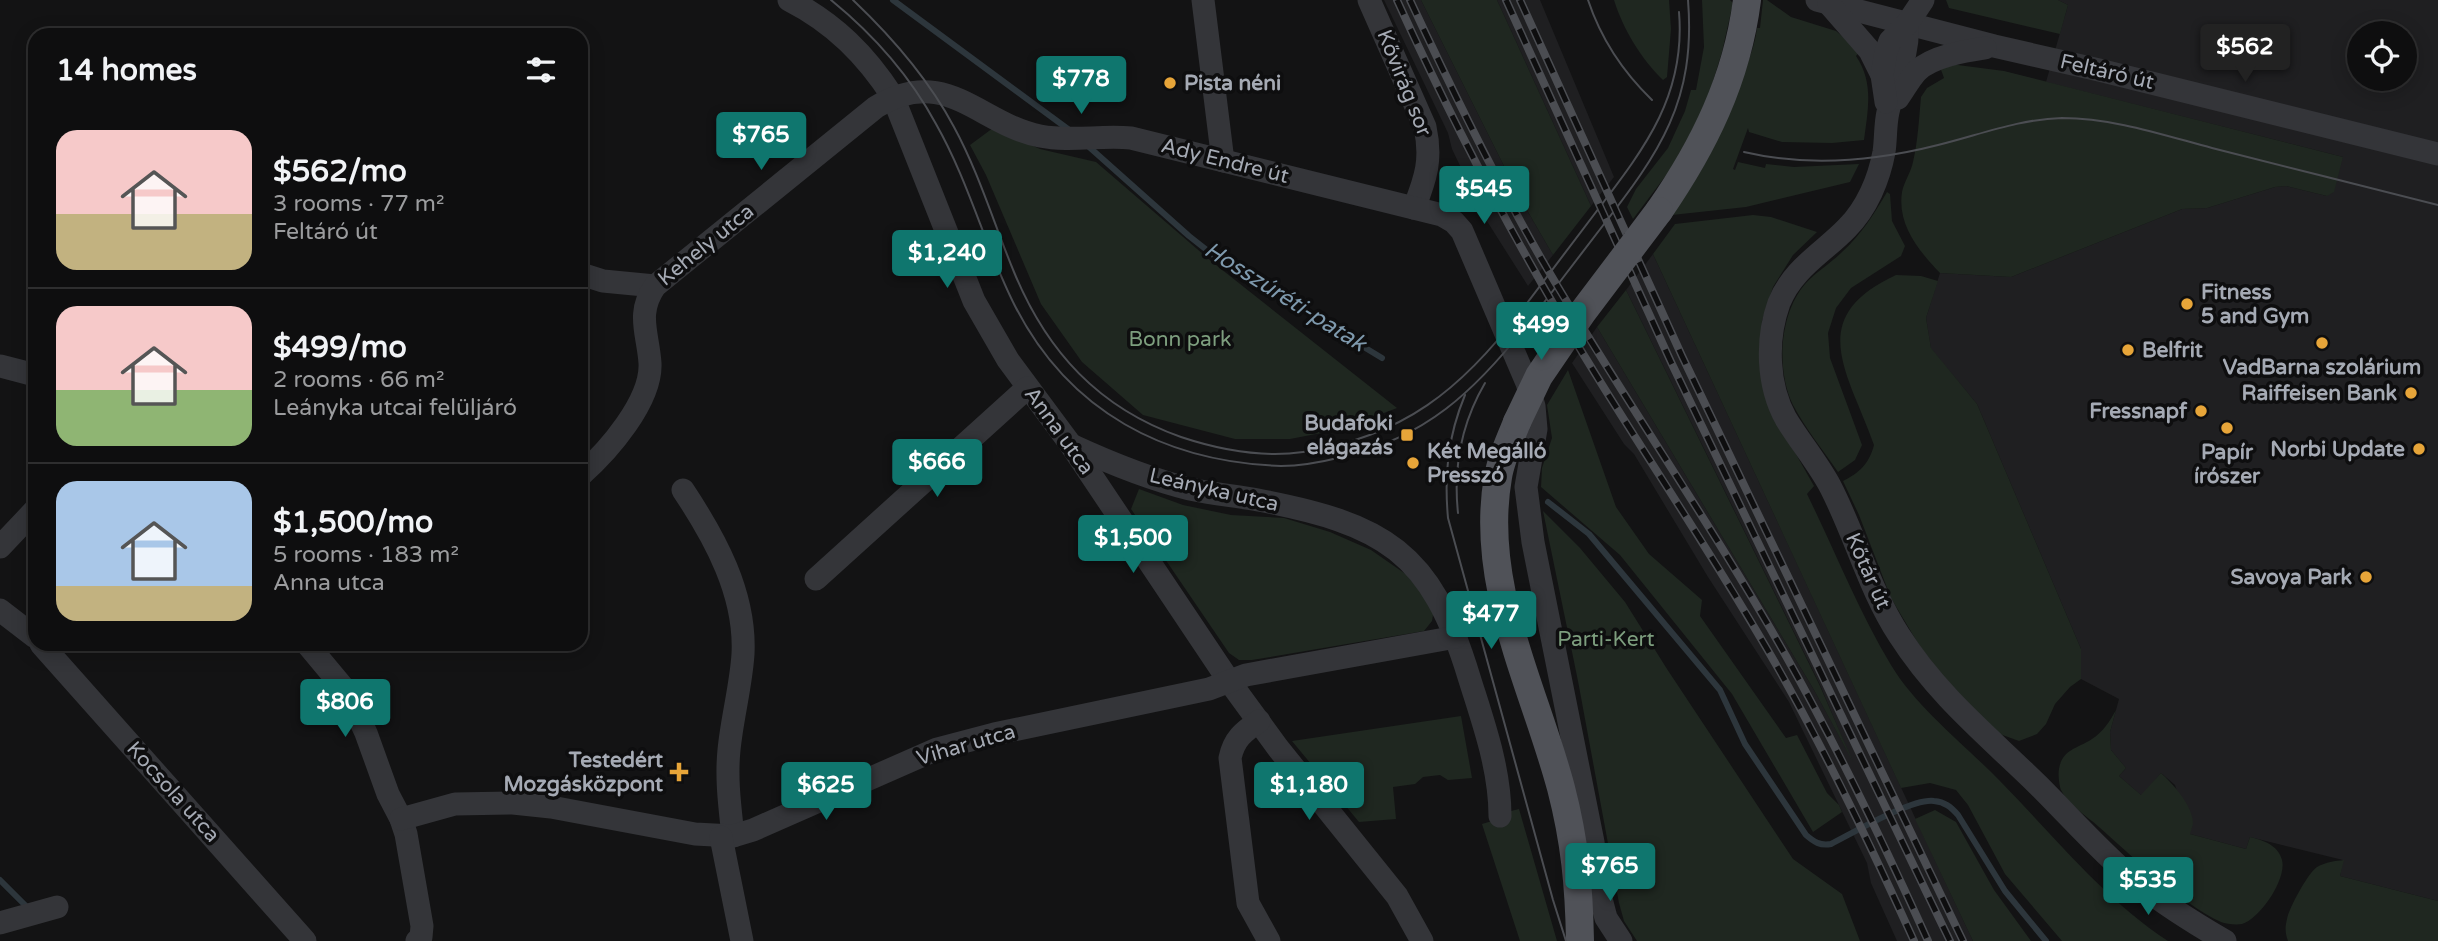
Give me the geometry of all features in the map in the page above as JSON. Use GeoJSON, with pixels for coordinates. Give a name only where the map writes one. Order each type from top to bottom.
{"type":"FeatureCollection","features":[{"type":"Feature","properties":{"kind":"main road"},"geometry":{"type":"LineString","coordinates":[[1580,941],[1579,882],[1574,843],[1560,786],[1513,639],[1501,588],[1495,548],[1494,515],[1498,477],[1517,422],[1539,376],[1582,313],[1659,211],[1708,132],[1737,56],[1746,7]]}},
{"type":"Feature","properties":{"kind":"main road"},"geometry":{"type":"LineString","coordinates":[[1579,882],[1595,941]]}},
{"type":"Feature","properties":{"kind":"street"},"geometry":{"type":"LineString","coordinates":[[789,0],[848,40],[878,74],[893,97]]}},
{"type":"Feature","properties":{"kind":"street"},"geometry":{"type":"LineString","coordinates":[[1203,0],[1223,161]]}},
{"type":"Feature","properties":{"kind":"street","name":"Kővirág sor"},"geometry":{"type":"LineString","coordinates":[[1369,0],[1425,127],[1429,144],[1429,163],[1414,208]]}},
{"type":"Feature","properties":{"kind":"street"},"geometry":{"type":"LineString","coordinates":[[1908,24],[1923,0]]}},
{"type":"Feature","properties":{"kind":"street","name":"Feltáró út"},"geometry":{"type":"LineString","coordinates":[[1823,2],[2438,154]]}},
{"type":"Feature","properties":{"kind":"street","name":"Kőtár út"},"geometry":{"type":"LineString","coordinates":[[1823,2],[1870,51],[1882,75],[1888,112]]}},
{"type":"Feature","properties":{"kind":"street","name":"Kőtár út"},"geometry":{"type":"LineString","coordinates":[[1882,75],[1890,41],[1908,24]]}},
{"type":"Feature","properties":{"kind":"street","name":"Kőtár út"},"geometry":{"type":"LineString","coordinates":[[1908,24],[1907,45],[1888,112],[1883,155],[1867,200],[1848,227],[1813,256],[1792,280],[1780,302],[1772,330],[1770,351],[1777,397],[1786,417],[1828,483],[1897,633],[1938,689],[2128,874],[2187,918],[2225,941]]}},
{"type":"Feature","properties":{"kind":"street","name":"Kőtár út"},"geometry":{"type":"LineString","coordinates":[[1888,112],[1918,70],[1958,52],[1994,46]]}},
{"type":"Feature","properties":{"kind":"street","name":"Ady Endre út"},"geometry":{"type":"LineString","coordinates":[[893,97],[917,92],[954,97],[1027,133],[1063,138],[1131,138],[1442,215],[1462,231],[1527,383],[1534,406],[1536,429],[1527,487],[1529,520],[1593,842],[1600,895],[1606,918],[1621,941]]}},
{"type":"Feature","properties":{"kind":"street","name":"Kehely utca"},"geometry":{"type":"LineString","coordinates":[[588,469],[603,455],[647,389],[650,365],[643,314],[646,298],[655,286],[876,107],[893,97]]}},
{"type":"Feature","properties":{"kind":"street","name":"Anna utca"},"geometry":{"type":"LineString","coordinates":[[893,97],[974,301],[1008,360],[1071,445],[1229,681],[1397,896],[1422,941]]}},
{"type":"Feature","properties":{"kind":"street"},"geometry":{"type":"LineString","coordinates":[[588,276],[603,281],[655,286]]}},
{"type":"Feature","properties":{"kind":"street"},"geometry":{"type":"LineString","coordinates":[[0,366],[28,373]]}},
{"type":"Feature","properties":{"kind":"street"},"geometry":{"type":"LineString","coordinates":[[816,579],[1027,388]]}},
{"type":"Feature","properties":{"kind":"street","name":"Leányka utca"},"geometry":{"type":"LineString","coordinates":[[1071,445],[1118,467],[1191,489],[1324,514],[1358,526],[1390,544],[1418,568],[1435,592],[1456,637],[1489,743],[1500,816]]}},
{"type":"Feature","properties":{"kind":"street"},"geometry":{"type":"LineString","coordinates":[[683,490],[720,552],[731,581],[742,630],[743,654],[727,774],[727,836],[742,941]]}},
{"type":"Feature","properties":{"kind":"street"},"geometry":{"type":"LineString","coordinates":[[0,547],[28,517]]}},
{"type":"Feature","properties":{"kind":"street"},"geometry":{"type":"LineString","coordinates":[[0,610],[28,632]]}},
{"type":"Feature","properties":{"kind":"street","name":"Vihar utca"},"geometry":{"type":"LineString","coordinates":[[401,819],[455,804],[513,803],[551,807],[695,834],[727,836],[753,831],[937,749],[994,734],[1209,689],[1247,675],[1456,637]]}},
{"type":"Feature","properties":{"kind":"street","name":"Kocsola utca"},"geometry":{"type":"LineString","coordinates":[[47,651],[305,941]]}},
{"type":"Feature","properties":{"kind":"street"},"geometry":{"type":"LineString","coordinates":[[313,651],[347,692],[366,733],[388,794],[401,819],[422,926],[421,937],[417,941]]}},
{"type":"Feature","properties":{"kind":"street"},"geometry":{"type":"LineString","coordinates":[[1259,721],[1233,743],[1230,758],[1248,903],[1269,941]]}},
{"type":"Feature","properties":{"kind":"street"},"geometry":{"type":"LineString","coordinates":[[1,920],[57,906]]}},
{"type":"Feature","properties":{"kind":"shaded area"},"geometry":{"type":"Polygon","coordinates":[[[1384,0],[1421,0],[1520,198],[1553,255],[1528,286],[1485,218],[1452,149],[1448,133],[1384,0]]]}},
{"type":"Feature","properties":{"kind":"shaded area"},"geometry":{"type":"Polygon","coordinates":[[[1497,0],[1540,0],[1614,177],[1591,206],[1497,0]]]}},
{"type":"Feature","properties":{"kind":"shaded area","name":"Savoya Park"},"geometry":{"type":"Polygon","coordinates":[[[2058,0],[2438,0],[2438,901],[2340,876],[2343,860],[2250,837],[2246,849],[2190,834],[2175,785],[2161,773],[2142,796],[2119,776],[2126,768],[2111,750],[2110,732],[2119,699],[2081,679],[2081,649],[1977,404],[1931,349],[1926,318],[1940,273],[2011,277],[2182,209],[2207,208],[2275,187],[2286,186],[2327,196],[2343,157],[2046,82],[2068,5],[2058,0]]]}},
{"type":"Feature","properties":{"kind":"shaded area"},"geometry":{"type":"Polygon","coordinates":[[[1653,254],[1973,941],[1897,941],[1871,883],[1867,863],[1789,702],[1708,577],[1634,454],[1624,444],[1572,363],[1597,327],[1814,690],[1848,752],[1820,685],[1626,290],[1653,254]]]}},
{"type":"Feature","properties":{"kind":"green space"},"geometry":{"type":"Polygon","coordinates":[[[1421,0],[1497,0],[1591,206],[1553,255],[1520,198],[1421,0]]]}},
{"type":"Feature","properties":{"kind":"green space"},"geometry":{"type":"Polygon","coordinates":[[[1614,0],[1669,0],[1671,29],[1667,77],[1663,80],[1647,63],[1634,43],[1614,0]]]}},
{"type":"Feature","properties":{"kind":"green space"},"geometry":{"type":"Polygon","coordinates":[[[1702,0],[1730,0],[1733,3],[1722,52],[1705,107],[1670,170],[1633,219],[1627,207],[1636,189],[1668,148],[1685,111],[1691,90],[1696,90],[1704,47],[1702,0]]]}},
{"type":"Feature","properties":{"kind":"green space"},"geometry":{"type":"Polygon","coordinates":[[[1763,0],[1791,17],[1836,31],[1860,51],[1856,56],[1865,76],[1868,96],[1864,140],[1832,143],[1782,142],[1749,132],[1748,128],[1733,169],[1735,170],[1738,162],[1765,168],[1766,164],[1794,167],[1859,164],[1850,182],[1746,207],[1672,215],[1712,150],[1728,115],[1751,54],[1757,28],[1760,28],[1763,0]]]}},
{"type":"Feature","properties":{"kind":"green space"},"geometry":{"type":"Polygon","coordinates":[[[1946,0],[2058,0],[2068,5],[2060,34],[1949,8],[1946,0]]]}},
{"type":"Feature","properties":{"kind":"green space"},"geometry":{"type":"Polygon","coordinates":[[[1950,64],[2004,71],[2343,157],[2334,192],[2327,196],[2286,186],[2275,187],[2207,208],[2182,209],[2011,277],[1940,273],[1911,237],[1901,204],[1903,188],[1915,154],[1921,97],[1927,88],[1944,78],[1940,67],[1950,64]]]}},
{"type":"Feature","properties":{"kind":"green space","name":"Bonn park"},"geometry":{"type":"Polygon","coordinates":[[[993,128],[1040,149],[1096,162],[1211,261],[1397,408],[1342,429],[1290,439],[1235,439],[1143,415],[1082,362],[1041,304],[986,175],[970,145],[993,128]]]}},
{"type":"Feature","properties":{"kind":"green space"},"geometry":{"type":"Polygon","coordinates":[[[1887,192],[1890,194],[1892,221],[1905,246],[1901,256],[1851,288],[1836,308],[1828,333],[1830,358],[1862,445],[1855,460],[1838,472],[1793,405],[1784,375],[1783,342],[1790,310],[1797,295],[1814,275],[1855,239],[1887,192]]]}},
{"type":"Feature","properties":{"kind":"green space"},"geometry":{"type":"Polygon","coordinates":[[[1753,215],[1771,217],[1817,232],[1793,255],[1773,287],[1762,321],[1761,359],[1779,424],[1814,486],[1807,494],[1857,602],[1891,665],[1927,711],[2000,781],[2080,866],[2122,906],[2168,941],[2062,941],[2005,874],[1968,805],[1956,790],[1930,783],[1901,788],[1653,254],[1675,224],[1753,215]]]}},
{"type":"Feature","properties":{"kind":"green space"},"geometry":{"type":"Polygon","coordinates":[[[1896,275],[1921,276],[1938,281],[1926,318],[1931,348],[1977,404],[2081,649],[2081,679],[2055,704],[2046,724],[2037,734],[2019,741],[1997,733],[1943,676],[1919,645],[1891,598],[1843,481],[1863,467],[1874,445],[1845,371],[1841,349],[1842,329],[1850,310],[1867,292],[1896,275]]]}},
{"type":"Feature","properties":{"kind":"green space"},"geometry":{"type":"Polygon","coordinates":[[[1626,290],[1820,686],[1853,762],[1814,690],[1597,327],[1626,290]]]}},
{"type":"Feature","properties":{"kind":"green space"},"geometry":{"type":"Polygon","coordinates":[[[1568,370],[1616,507],[1649,554],[1702,600],[1700,616],[1786,738],[1797,735],[1827,793],[1839,805],[1842,812],[1813,832],[1732,694],[1620,555],[1541,487],[1542,468],[1552,438],[1547,405],[1568,370]]]}},
{"type":"Feature","properties":{"kind":"green space"},"geometry":{"type":"Polygon","coordinates":[[[1139,489],[1183,505],[1231,515],[1284,518],[1330,532],[1371,550],[1407,575],[1434,609],[1432,621],[1424,631],[1239,660],[1229,653],[1131,509],[1139,489]]]}},
{"type":"Feature","properties":{"kind":"green space","name":"Parti-Kert"},"geometry":{"type":"Polygon","coordinates":[[[1543,511],[1580,548],[1625,602],[1793,859],[1842,894],[1860,941],[1637,941],[1624,921],[1619,903],[1543,511]]]}},
{"type":"Feature","properties":{"kind":"green space"},"geometry":{"type":"Polygon","coordinates":[[[2116,710],[2110,732],[2111,750],[2126,768],[2119,776],[2141,795],[2161,773],[2186,802],[2193,822],[2190,834],[2246,849],[2250,837],[2277,850],[2282,860],[2280,877],[2264,907],[2249,921],[2242,924],[2223,923],[2205,914],[2173,892],[2064,795],[2060,788],[2059,774],[2064,757],[2100,733],[2116,710]]]}},
{"type":"Feature","properties":{"kind":"green space"},"geometry":{"type":"Polygon","coordinates":[[[1461,716],[1472,778],[1448,780],[1440,775],[1423,777],[1415,784],[1393,787],[1396,819],[1359,822],[1292,741],[1461,716]]]}},
{"type":"Feature","properties":{"kind":"green space"},"geometry":{"type":"Polygon","coordinates":[[[1519,809],[1557,941],[1520,941],[1482,824],[1502,818],[1503,813],[1519,809]]]}},
{"type":"Feature","properties":{"kind":"green space"},"geometry":{"type":"Polygon","coordinates":[[[1935,810],[1956,822],[1994,890],[2031,941],[1973,941],[1915,819],[1935,810]]]}},
{"type":"Feature","properties":{"kind":"green space"},"geometry":{"type":"Polygon","coordinates":[[[2344,860],[2340,876],[2438,901],[2438,941],[2288,941],[2288,914],[2309,876],[2320,865],[2344,860]]]}},
{"type":"Feature","properties":{"kind":"waterway","name":"Hosszúréti-patak"},"geometry":{"type":"LineString","coordinates":[[893,0],[1072,132]]}},
{"type":"Feature","properties":{"kind":"waterway","name":"Hosszúréti-patak"},"geometry":{"type":"LineString","coordinates":[[1088,146],[1217,258],[1382,358]]}},
{"type":"Feature","properties":{"kind":"waterway","name":"Hosszúréti-patak"},"geometry":{"type":"LineString","coordinates":[[1548,502],[1589,534],[1720,690],[1745,744],[1806,835],[1817,843],[1831,844],[1882,817],[1912,805],[1934,801],[1945,804],[1958,815],[2005,891],[2046,941]]}},
{"type":"Feature","properties":{"kind":"waterway"},"geometry":{"type":"LineString","coordinates":[[0,880],[31,911]]}},
{"type":"Feature","properties":{"kind":"tram line"},"geometry":{"type":"LineString","coordinates":[[831,0],[862,27],[890,57],[926,106],[948,146],[1015,306],[1037,343],[1063,375],[1092,402],[1125,424],[1160,442],[1198,454],[1238,462],[1281,466],[1334,459],[1372,449],[1399,438],[1446,409],[1507,350],[1622,201],[1657,149],[1680,96],[1686,68],[1688,0]]}},
{"type":"Feature","properties":{"kind":"tram line"},"geometry":{"type":"LineString","coordinates":[[853,0],[909,59],[944,109],[971,162],[1027,301],[1042,327],[1079,374],[1125,410],[1152,425],[1211,446],[1272,454],[1303,452],[1371,435],[1427,405],[1476,364],[1521,311],[1614,189],[1645,143],[1658,120],[1676,70],[1679,12]]}},
{"type":"Feature","properties":{"kind":"tram line"},"geometry":{"type":"LineString","coordinates":[[1588,0],[1599,28],[1614,54],[1631,78],[1652,100]]}},
{"type":"Feature","properties":{"kind":"tram line"},"geometry":{"type":"LineString","coordinates":[[1744,152],[1817,161],[1866,158],[1914,151],[2030,121],[2081,119],[2138,128],[2438,205]]}},
{"type":"Feature","properties":{"kind":"tram line"},"geometry":{"type":"LineString","coordinates":[[1458,513],[1457,479],[1461,446],[1470,414],[1485,383]]}},
{"type":"Feature","properties":{"kind":"tram line"},"geometry":{"type":"LineString","coordinates":[[1465,395],[1449,455],[1448,518],[1566,941]]}},
{"type":"Feature","properties":{"kind":"railway"},"geometry":{"type":"LineString","coordinates":[[1397,0],[1497,204],[1562,320],[1715,562],[1793,695],[1847,800],[1914,941]]}},
{"type":"Feature","properties":{"kind":"railway"},"geometry":{"type":"LineString","coordinates":[[1410,0],[1473,132],[1542,260],[1727,556],[1805,691],[1895,868],[1928,941]]}},
{"type":"Feature","properties":{"kind":"railway"},"geometry":{"type":"LineString","coordinates":[[1506,0],[1671,362],[1950,941]]}},
{"type":"Feature","properties":{"kind":"railway"},"geometry":{"type":"LineString","coordinates":[[1520,0],[1682,356],[1963,941]]}},
{"type":"Feature","properties":{"kind":"place","name":"Pista néni"},"geometry":{"type":"Point","coordinates":[1170,83]}},
{"type":"Feature","properties":{"kind":"place","name":"Fitness 5 and Gym"},"geometry":{"type":"Point","coordinates":[2187,304]}},
{"type":"Feature","properties":{"kind":"place","name":"VadBarna szolárium"},"geometry":{"type":"Point","coordinates":[2322,343]}},
{"type":"Feature","properties":{"kind":"place","name":"Belfrit"},"geometry":{"type":"Point","coordinates":[2128,350]}},
{"type":"Feature","properties":{"kind":"place","name":"Raiffeisen Bank"},"geometry":{"type":"Point","coordinates":[2411,393]}},
{"type":"Feature","properties":{"kind":"place","name":"Fressnapf"},"geometry":{"type":"Point","coordinates":[2201,411]}},
{"type":"Feature","properties":{"kind":"place","name":"Papír írószer"},"geometry":{"type":"Point","coordinates":[2227,428]}},
{"type":"Feature","properties":{"kind":"place","name":"Budafoki elágazás"},"geometry":{"type":"Point","coordinates":[1407,435]}},
{"type":"Feature","properties":{"kind":"place","name":"Norbi Update"},"geometry":{"type":"Point","coordinates":[2419,449]}},
{"type":"Feature","properties":{"kind":"place","name":"Két Megálló Presszó"},"geometry":{"type":"Point","coordinates":[1413,463]}},
{"type":"Feature","properties":{"kind":"place","name":"Savoya Park"},"geometry":{"type":"Point","coordinates":[2366,577]}},
{"type":"Feature","properties":{"kind":"place","name":"Testedért Mozgásközpont"},"geometry":{"type":"Point","coordinates":[679,772]}}]}
